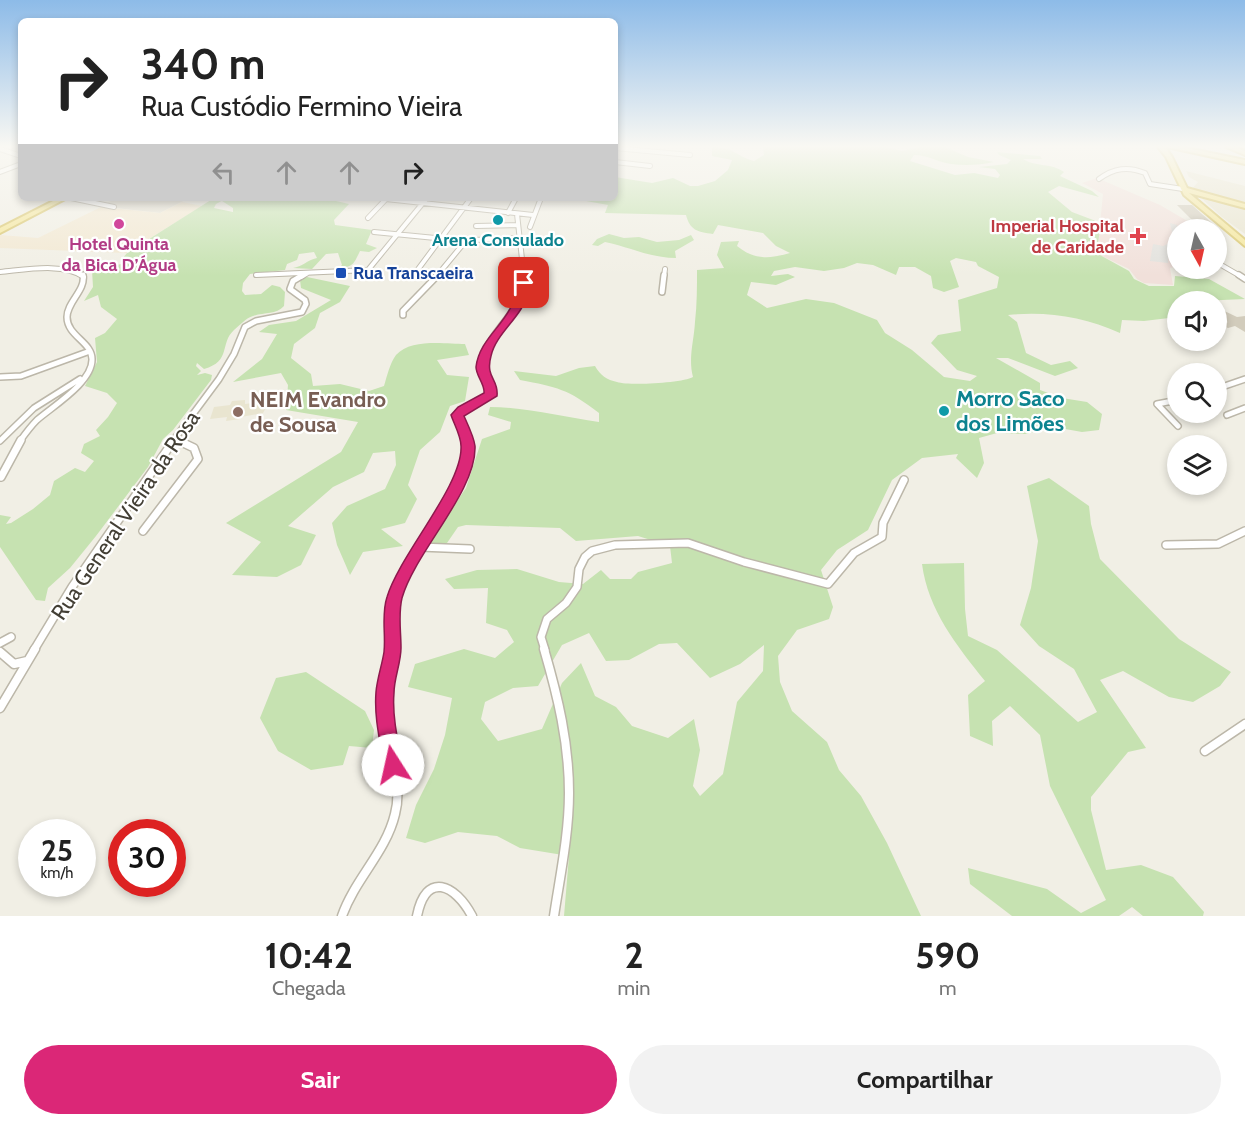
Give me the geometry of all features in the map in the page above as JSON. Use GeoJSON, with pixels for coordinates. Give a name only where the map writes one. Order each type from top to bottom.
{"type":"FeatureCollection","features":[{"type":"Feature","properties":{"kind":"main road"},"geometry":{"type":"LineString","coordinates":[[1187,190],[1245,206]]}},
{"type":"Feature","properties":{"kind":"main road"},"geometry":{"type":"LineString","coordinates":[[1187,190],[1245,237]]}},
{"type":"Feature","properties":{"kind":"main road"},"geometry":{"type":"LineString","coordinates":[[1187,190],[1198,206],[1245,244]]}},
{"type":"Feature","properties":{"kind":"main road"},"geometry":{"type":"LineString","coordinates":[[0,230],[58,201]]}},
{"type":"Feature","properties":{"kind":"street"},"geometry":{"type":"LineString","coordinates":[[86,201],[112,206]]}},
{"type":"Feature","properties":{"kind":"street"},"geometry":{"type":"LineString","coordinates":[[368,218],[384,201]]}},
{"type":"Feature","properties":{"kind":"street"},"geometry":{"type":"LineString","coordinates":[[409,201],[533,215]]}},
{"type":"Feature","properties":{"kind":"street"},"geometry":{"type":"LineString","coordinates":[[417,272],[469,201]]}},
{"type":"Feature","properties":{"kind":"street"},"geometry":{"type":"LineString","coordinates":[[508,213],[514,201]]}},
{"type":"Feature","properties":{"kind":"street"},"geometry":{"type":"LineString","coordinates":[[530,227],[540,201]]}},
{"type":"Feature","properties":{"kind":"street"},"geometry":{"type":"LineString","coordinates":[[256,275],[368,270],[423,203]]}},
{"type":"Feature","properties":{"kind":"street"},"geometry":{"type":"LineString","coordinates":[[342,916],[350,896],[388,835],[396,811],[397,787],[384,713],[385,690],[393,651],[392,615],[398,587],[456,489],[467,458],[468,445],[458,420],[459,412],[492,393],[482,370],[485,354],[492,340],[517,307],[525,287],[517,214]]}},
{"type":"Feature","properties":{"kind":"street"},"geometry":{"type":"LineString","coordinates":[[476,226],[518,226]]}},
{"type":"Feature","properties":{"kind":"street"},"geometry":{"type":"LineString","coordinates":[[374,232],[466,241],[519,238]]}},
{"type":"Feature","properties":{"kind":"street"},"geometry":{"type":"LineString","coordinates":[[403,315],[403,311],[425,291],[466,241]]}},
{"type":"Feature","properties":{"kind":"street"},"geometry":{"type":"LineString","coordinates":[[1227,268],[1245,279]]}},
{"type":"Feature","properties":{"kind":"street"},"geometry":{"type":"LineString","coordinates":[[662,292],[665,269]]}},
{"type":"Feature","properties":{"kind":"street"},"geometry":{"type":"LineString","coordinates":[[0,272],[61,270],[77,272],[84,276],[84,282],[68,306],[67,324],[71,333],[90,351],[92,363],[86,376],[34,424],[14,450],[1,477]]}},
{"type":"Feature","properties":{"kind":"street","name":"Rua General Vieira da Rosa"},"geometry":{"type":"LineString","coordinates":[[0,708],[72,587],[219,379],[234,354],[242,332],[250,323],[302,312],[306,304],[305,300],[290,289],[293,281],[308,273]]}},
{"type":"Feature","properties":{"kind":"street"},"geometry":{"type":"LineString","coordinates":[[0,377],[21,376],[90,351]]}},
{"type":"Feature","properties":{"kind":"street"},"geometry":{"type":"LineString","coordinates":[[0,441],[34,408],[86,376]]}},
{"type":"Feature","properties":{"kind":"street"},"geometry":{"type":"LineString","coordinates":[[1227,385],[1245,378]]}},
{"type":"Feature","properties":{"kind":"street"},"geometry":{"type":"LineString","coordinates":[[1167,402],[1156,404],[1167,415]]}},
{"type":"Feature","properties":{"kind":"street"},"geometry":{"type":"LineString","coordinates":[[1227,416],[1245,408]]}},
{"type":"Feature","properties":{"kind":"street"},"geometry":{"type":"LineString","coordinates":[[1175,423],[1178,426]]}},
{"type":"Feature","properties":{"kind":"street"},"geometry":{"type":"LineString","coordinates":[[143,531],[198,459],[198,452],[194,447],[175,439]]}},
{"type":"Feature","properties":{"kind":"street"},"geometry":{"type":"LineString","coordinates":[[554,916],[566,834],[569,795],[568,761],[561,708],[541,637],[547,619],[566,603],[577,587],[579,569],[585,558],[592,551],[615,545],[653,546],[688,543],[744,562],[828,584],[854,553],[882,537],[883,523],[904,480]]}},
{"type":"Feature","properties":{"kind":"street"},"geometry":{"type":"LineString","coordinates":[[1166,546],[1218,544],[1245,531]]}},
{"type":"Feature","properties":{"kind":"street"},"geometry":{"type":"LineString","coordinates":[[420,547],[470,549]]}},
{"type":"Feature","properties":{"kind":"street"},"geometry":{"type":"LineString","coordinates":[[0,643],[11,637]]}},
{"type":"Feature","properties":{"kind":"street"},"geometry":{"type":"LineString","coordinates":[[0,652],[14,664],[27,660]]}},
{"type":"Feature","properties":{"kind":"street"},"geometry":{"type":"LineString","coordinates":[[1205,751],[1245,724]]}},
{"type":"Feature","properties":{"kind":"street"},"geometry":{"type":"LineString","coordinates":[[417,916],[420,900],[424,894],[440,886],[448,887],[458,893],[472,916]]}},
{"type":"Feature","properties":{"kind":"shaded area","name":"Imperial Hospital de Caridade"},"geometry":{"type":"Polygon","coordinates":[[[1095,190],[1124,190],[1160,205],[1184,219],[1167,219],[1167,279],[1172,279],[1173,285],[1144,283],[1137,279],[1129,269],[1088,249],[1090,242],[1098,244],[1103,194],[1095,190]]]}},
{"type":"Feature","properties":{"kind":"shaded area"},"geometry":{"type":"Polygon","coordinates":[[[1195,190],[1245,190],[1245,204],[1195,190]]]}},
{"type":"Feature","properties":{"kind":"shaded area"},"geometry":{"type":"Polygon","coordinates":[[[1199,196],[1245,208],[1245,234],[1199,196]]]}},
{"type":"Feature","properties":{"kind":"shaded area"},"geometry":{"type":"Polygon","coordinates":[[[111,201],[183,201],[160,213],[116,208],[106,203],[111,201]]]}},
{"type":"Feature","properties":{"kind":"shaded area","name":"Hotel Quinta da Bica D’Água"},"geometry":{"type":"Polygon","coordinates":[[[182,202],[202,206],[126,253],[0,248],[0,235],[38,238],[101,207],[160,213],[182,202]]]}},
{"type":"Feature","properties":{"kind":"shaded area"},"geometry":{"type":"Polygon","coordinates":[[[1153,244],[1163,246],[1167,244],[1167,263],[1150,261],[1153,244]]]}},
{"type":"Feature","properties":{"kind":"shaded area","name":"NEIM Evandro de Sousa"},"geometry":{"type":"Polygon","coordinates":[[[245,400],[245,404],[266,401],[267,406],[263,413],[240,419],[226,421],[227,417],[210,419],[214,407],[230,405],[232,401],[245,400]]]}},
{"type":"Feature","properties":{"kind":"green space"},"geometry":{"type":"Polygon","coordinates":[[[618,190],[1052,190],[1048,192],[1072,212],[1101,223],[1098,243],[1088,241],[1089,249],[1129,271],[1134,279],[1149,286],[1174,286],[1175,279],[1209,279],[1245,299],[1227,300],[1227,291],[1167,291],[1167,318],[1144,321],[1122,320],[1120,333],[1066,316],[1008,315],[1017,322],[1026,353],[1051,365],[1070,361],[1078,368],[1055,376],[1008,358],[996,358],[1040,383],[1040,390],[1062,398],[1087,402],[1102,414],[1099,430],[1082,432],[1054,427],[1025,434],[997,433],[979,438],[984,463],[977,478],[956,458],[958,454],[922,458],[892,480],[868,530],[837,550],[821,570],[833,607],[829,619],[797,630],[778,656],[780,682],[792,711],[827,742],[839,770],[861,796],[887,843],[921,916],[564,916],[569,856],[520,848],[497,836],[458,832],[425,843],[406,838],[416,805],[434,769],[445,735],[452,698],[408,687],[415,664],[464,649],[495,658],[514,642],[507,630],[486,623],[488,588],[454,589],[445,579],[477,570],[517,569],[559,582],[583,584],[601,570],[610,579],[631,579],[638,572],[672,563],[670,546],[638,536],[576,541],[560,528],[466,525],[458,527],[447,543],[428,543],[466,488],[482,439],[510,429],[511,422],[488,415],[490,407],[531,410],[599,422],[599,413],[579,399],[553,387],[520,380],[514,371],[556,376],[579,368],[595,366],[610,380],[633,384],[668,382],[693,377],[691,356],[697,270],[724,268],[717,255],[721,242],[739,241],[737,246],[743,251],[762,257],[790,253],[776,246],[763,233],[718,225],[713,234],[698,231],[692,227],[686,215],[605,213],[608,205],[586,201],[618,201],[618,190]],[[956,258],[950,261],[959,287],[944,292],[933,288],[931,276],[915,267],[899,267],[896,275],[873,265],[857,263],[824,271],[795,267],[774,271],[771,276],[788,274],[795,277],[776,285],[751,282],[747,295],[767,308],[806,299],[834,303],[877,320],[885,333],[912,350],[944,377],[970,381],[977,376],[957,370],[931,343],[938,335],[961,331],[958,300],[997,288],[999,277],[978,266],[976,262],[956,258]],[[589,633],[562,645],[538,686],[513,688],[485,702],[481,719],[498,741],[542,729],[562,683],[581,663],[595,696],[616,707],[632,726],[668,738],[694,719],[700,750],[693,786],[700,796],[723,774],[737,702],[763,671],[764,645],[740,664],[710,678],[677,643],[659,644],[629,660],[606,661],[589,633]]]}},
{"type":"Feature","properties":{"kind":"green space"},"geometry":{"type":"Polygon","coordinates":[[[1073,190],[1089,190],[1099,197],[1073,190]]]}},
{"type":"Feature","properties":{"kind":"green space"},"geometry":{"type":"Polygon","coordinates":[[[209,201],[222,201],[214,208],[233,212],[233,208],[222,201],[336,201],[349,204],[334,220],[335,225],[372,230],[366,244],[377,248],[369,252],[360,251],[353,264],[348,267],[339,268],[342,265],[338,253],[326,254],[312,269],[293,268],[317,258],[314,252],[299,254],[297,260],[287,264],[285,270],[250,274],[243,283],[242,291],[245,295],[261,294],[272,285],[280,287],[285,292],[284,306],[277,311],[253,316],[243,322],[230,335],[222,357],[213,366],[204,369],[197,363],[196,366],[201,371],[197,375],[205,373],[212,375],[211,380],[173,430],[163,439],[148,467],[96,536],[70,568],[48,588],[45,601],[36,600],[0,547],[0,515],[11,517],[6,524],[11,523],[50,495],[54,481],[75,468],[85,472],[94,461],[81,453],[84,444],[100,436],[96,430],[117,403],[107,393],[85,386],[97,362],[95,338],[105,333],[117,319],[101,307],[98,295],[84,301],[93,287],[92,270],[126,263],[122,259],[127,253],[209,201]]]}},
{"type":"Feature","properties":{"kind":"green space"},"geometry":{"type":"Polygon","coordinates":[[[609,234],[624,238],[639,237],[657,242],[679,240],[691,235],[694,240],[675,251],[676,258],[649,254],[605,242],[598,246],[592,245],[597,239],[609,234]]]}},
{"type":"Feature","properties":{"kind":"green space"},"geometry":{"type":"Polygon","coordinates":[[[307,277],[350,286],[340,302],[320,313],[315,328],[294,344],[291,358],[311,374],[313,386],[340,384],[369,391],[384,386],[396,355],[410,346],[429,343],[465,344],[469,355],[437,360],[447,375],[469,377],[465,401],[450,406],[440,432],[420,450],[408,485],[417,499],[405,523],[381,529],[403,546],[363,552],[350,575],[337,545],[332,523],[347,506],[385,489],[396,465],[395,451],[373,453],[364,472],[333,487],[288,526],[316,535],[301,565],[277,577],[232,575],[261,542],[226,523],[341,452],[358,422],[286,410],[288,385],[281,373],[233,382],[262,359],[277,334],[259,332],[269,325],[296,321],[331,300],[301,288],[300,280],[307,277]]]}},
{"type":"Feature","properties":{"kind":"green space"},"geometry":{"type":"Polygon","coordinates":[[[1049,478],[1089,506],[1100,559],[1179,639],[1231,672],[1220,686],[1193,702],[1169,697],[1123,671],[1100,680],[1146,748],[1128,752],[1091,797],[1091,810],[1106,870],[1141,865],[1173,877],[1204,912],[1203,916],[1143,916],[1132,907],[1119,916],[1012,916],[970,884],[968,868],[1047,889],[1081,913],[1106,900],[1050,786],[1040,735],[1010,706],[992,721],[993,746],[970,736],[968,695],[985,681],[945,627],[930,597],[922,564],[964,563],[968,636],[997,650],[1078,722],[1097,712],[1074,669],[1039,646],[1020,625],[1031,588],[1038,541],[1027,486],[1049,478]]]}},
{"type":"Feature","properties":{"kind":"green space"},"geometry":{"type":"Polygon","coordinates":[[[306,672],[365,711],[374,730],[372,748],[349,746],[343,765],[311,770],[278,751],[260,718],[276,678],[306,672]]]}},
{"type":"Feature","properties":{"kind":"building"},"geometry":{"type":"Polygon","coordinates":[[[1177,205],[1192,205],[1207,219],[1191,219],[1177,205]]]}},
{"type":"Feature","properties":{"kind":"building"},"geometry":{"type":"Polygon","coordinates":[[[1227,312],[1237,317],[1245,316],[1245,332],[1235,326],[1227,328],[1227,312]]]}},
{"type":"Feature","properties":{"kind":"place","name":"Arena Consulado"},"geometry":{"type":"Point","coordinates":[498,220]}},
{"type":"Feature","properties":{"kind":"place","name":"Hotel Quinta da Bica D’Água"},"geometry":{"type":"Point","coordinates":[119,224]}},
{"type":"Feature","properties":{"kind":"place","name":"Imperial Hospital de Caridade"},"geometry":{"type":"Point","coordinates":[1138,236]}},
{"type":"Feature","properties":{"kind":"place","name":"Rua Transcaeira"},"geometry":{"type":"Point","coordinates":[341,273]}},
{"type":"Feature","properties":{"kind":"place","name":"Morro Saco dos Limões"},"geometry":{"type":"Point","coordinates":[944,411]}},
{"type":"Feature","properties":{"kind":"place","name":"NEIM Evandro de Sousa"},"geometry":{"type":"Point","coordinates":[238,412]}},
{"type":"Feature","properties":{"kind":"route"},"geometry":{"type":"LineString","coordinates":[[393,765],[384,713],[385,690],[393,651],[392,607],[394,597],[409,564],[456,489],[467,458],[468,445],[458,415],[462,410],[492,393],[482,370],[485,354],[492,340],[517,307],[525,287],[524,283]]}}]}
